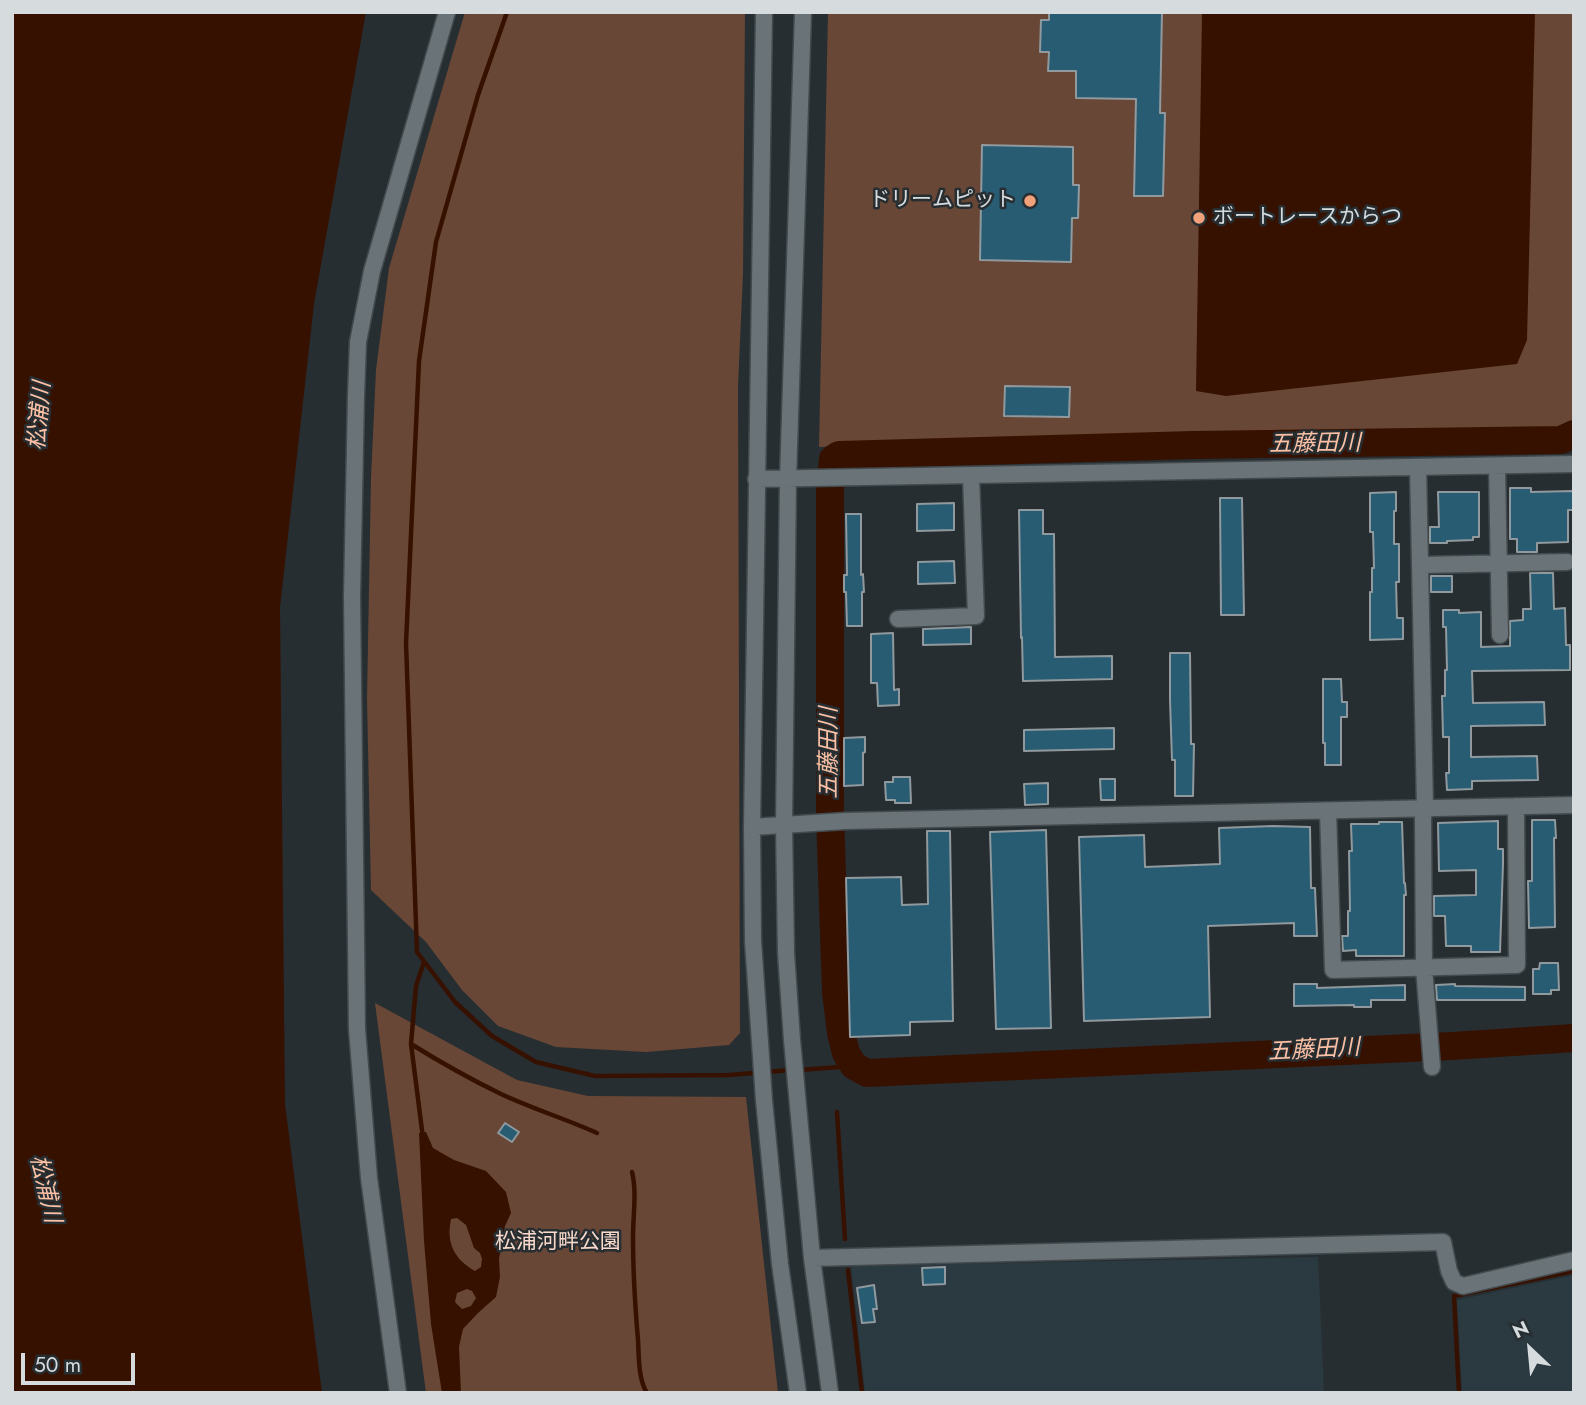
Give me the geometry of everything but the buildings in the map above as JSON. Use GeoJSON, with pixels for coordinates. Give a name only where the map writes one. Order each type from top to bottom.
{"type":"FeatureCollection","features":[{"type":"Feature","properties":{"kind":"street"},"geometry":{"type":"LineString","coordinates":[[398,1393],[369,1178],[357,1029],[352,596],[358,342],[372,271],[447,12]]}},
{"type":"Feature","properties":{"kind":"street"},"geometry":{"type":"LineString","coordinates":[[764,12],[755,479],[753,941],[764,1100],[780,1264],[798,1393]]}},
{"type":"Feature","properties":{"kind":"street"},"geometry":{"type":"LineString","coordinates":[[803,12],[789,479],[784,825],[786,953],[812,1258],[830,1393]]}},
{"type":"Feature","properties":{"kind":"street"},"geometry":{"type":"LineString","coordinates":[[755,479],[1574,464]]}},
{"type":"Feature","properties":{"kind":"street"},"geometry":{"type":"LineString","coordinates":[[1497,466],[1500,635]]}},
{"type":"Feature","properties":{"kind":"street"},"geometry":{"type":"LineString","coordinates":[[1418,467],[1425,808],[1424,968],[1432,1067]]}},
{"type":"Feature","properties":{"kind":"street"},"geometry":{"type":"LineString","coordinates":[[898,619],[976,616],[971,476]]}},
{"type":"Feature","properties":{"kind":"street"},"geometry":{"type":"LineString","coordinates":[[1420,565],[1567,562]]}},
{"type":"Feature","properties":{"kind":"street"},"geometry":{"type":"LineString","coordinates":[[752,827],[845,821],[1574,805]]}},
{"type":"Feature","properties":{"kind":"street"},"geometry":{"type":"LineString","coordinates":[[1328,811],[1333,970],[1424,968],[1517,965],[1516,806]]}},
{"type":"Feature","properties":{"kind":"street"},"geometry":{"type":"LineString","coordinates":[[812,1258],[1443,1242],[1449,1271],[1454,1282],[1463,1286],[1574,1260]]}},
{"type":"Feature","properties":{"kind":"shaded area"},"geometry":{"type":"Polygon","coordinates":[[[1318,1257],[1324,1392],[865,1393],[851,1266],[1318,1257]]]}},
{"type":"Feature","properties":{"kind":"shaded area"},"geometry":{"type":"Polygon","coordinates":[[[1574,1275],[1574,1393],[1462,1393],[1457,1300],[1574,1275]]]}},
{"type":"Feature","properties":{"kind":"green space"},"geometry":{"type":"Polygon","coordinates":[[[465,12],[745,12],[743,274],[738,386],[740,1033],[729,1045],[646,1052],[556,1047],[498,1026],[462,990],[426,942],[371,890],[367,698],[376,370],[389,268],[465,12]]]}},
{"type":"Feature","properties":{"kind":"green space","name":"ボートレースからつ"},"geometry":{"type":"Polygon","coordinates":[[[828,12],[1574,12],[1574,423],[1562,430],[819,447],[828,12]]]}},
{"type":"Feature","properties":{"kind":"green space","name":"松浦河畔公園"},"geometry":{"type":"Polygon","coordinates":[[[375,1003],[517,1080],[588,1096],[746,1097],[778,1393],[426,1393],[375,1003]]]}},
{"type":"Feature","properties":{"kind":"water","name":"松浦川"},"geometry":{"type":"Polygon","coordinates":[[[12,12],[366,12],[314,304],[280,607],[285,1104],[322,1393],[12,1393],[12,12]]]}},
{"type":"Feature","properties":{"kind":"water"},"geometry":{"type":"Polygon","coordinates":[[[1202,12],[1535,12],[1527,340],[1517,364],[1226,396],[1196,391],[1202,12]]]}},
{"type":"Feature","properties":{"kind":"water"},"geometry":{"type":"Polygon","coordinates":[[[426,1132],[433,1148],[454,1160],[486,1171],[506,1192],[511,1213],[505,1226],[499,1259],[500,1277],[496,1297],[463,1329],[459,1347],[461,1393],[442,1393],[431,1324],[419,1133],[426,1132]],[[457,1218],[451,1219],[453,1250],[475,1271],[481,1267],[480,1253],[474,1248],[466,1225],[457,1218]],[[467,1289],[457,1293],[455,1302],[462,1309],[471,1306],[476,1298],[472,1291],[467,1289]]]}},
{"type":"Feature","properties":{"kind":"waterway"},"geometry":{"type":"LineString","coordinates":[[507,12],[478,95],[436,242],[419,361],[406,643],[417,952],[455,1002],[492,1036],[536,1062],[595,1076],[729,1075],[791,1070]]}},
{"type":"Feature","properties":{"kind":"waterway","name":"五藤田川"},"geometry":{"type":"LineString","coordinates":[[1574,434],[1561,440],[1193,445],[839,455],[833,459],[830,491],[830,815],[836,992],[841,1033],[846,1053],[854,1066],[867,1073],[1574,1038]]}},
{"type":"Feature","properties":{"kind":"waterway"},"geometry":{"type":"LineString","coordinates":[[423,1138],[411,1044],[416,986],[424,962]]}},
{"type":"Feature","properties":{"kind":"waterway"},"geometry":{"type":"LineString","coordinates":[[411,1044],[501,1094],[597,1133]]}},
{"type":"Feature","properties":{"kind":"waterway"},"geometry":{"type":"LineString","coordinates":[[799,1070],[854,1066]]}},
{"type":"Feature","properties":{"kind":"waterway"},"geometry":{"type":"LineString","coordinates":[[837,1112],[845,1239]]}},
{"type":"Feature","properties":{"kind":"waterway"},"geometry":{"type":"LineString","coordinates":[[632,1172],[635,1196],[633,1237],[639,1360],[647,1393]]}},
{"type":"Feature","properties":{"kind":"waterway"},"geometry":{"type":"LineString","coordinates":[[848,1270],[862,1393]]}},
{"type":"Feature","properties":{"kind":"waterway"},"geometry":{"type":"LineString","coordinates":[[1459,1393],[1454,1296],[1574,1271]]}},
{"type":"Feature","properties":{"kind":"place","name":"ドリームピット"},"geometry":{"type":"Point","coordinates":[1030,201]}},
{"type":"Feature","properties":{"kind":"place","name":"ボートレースからつ"},"geometry":{"type":"Point","coordinates":[1199,218]}}]}
